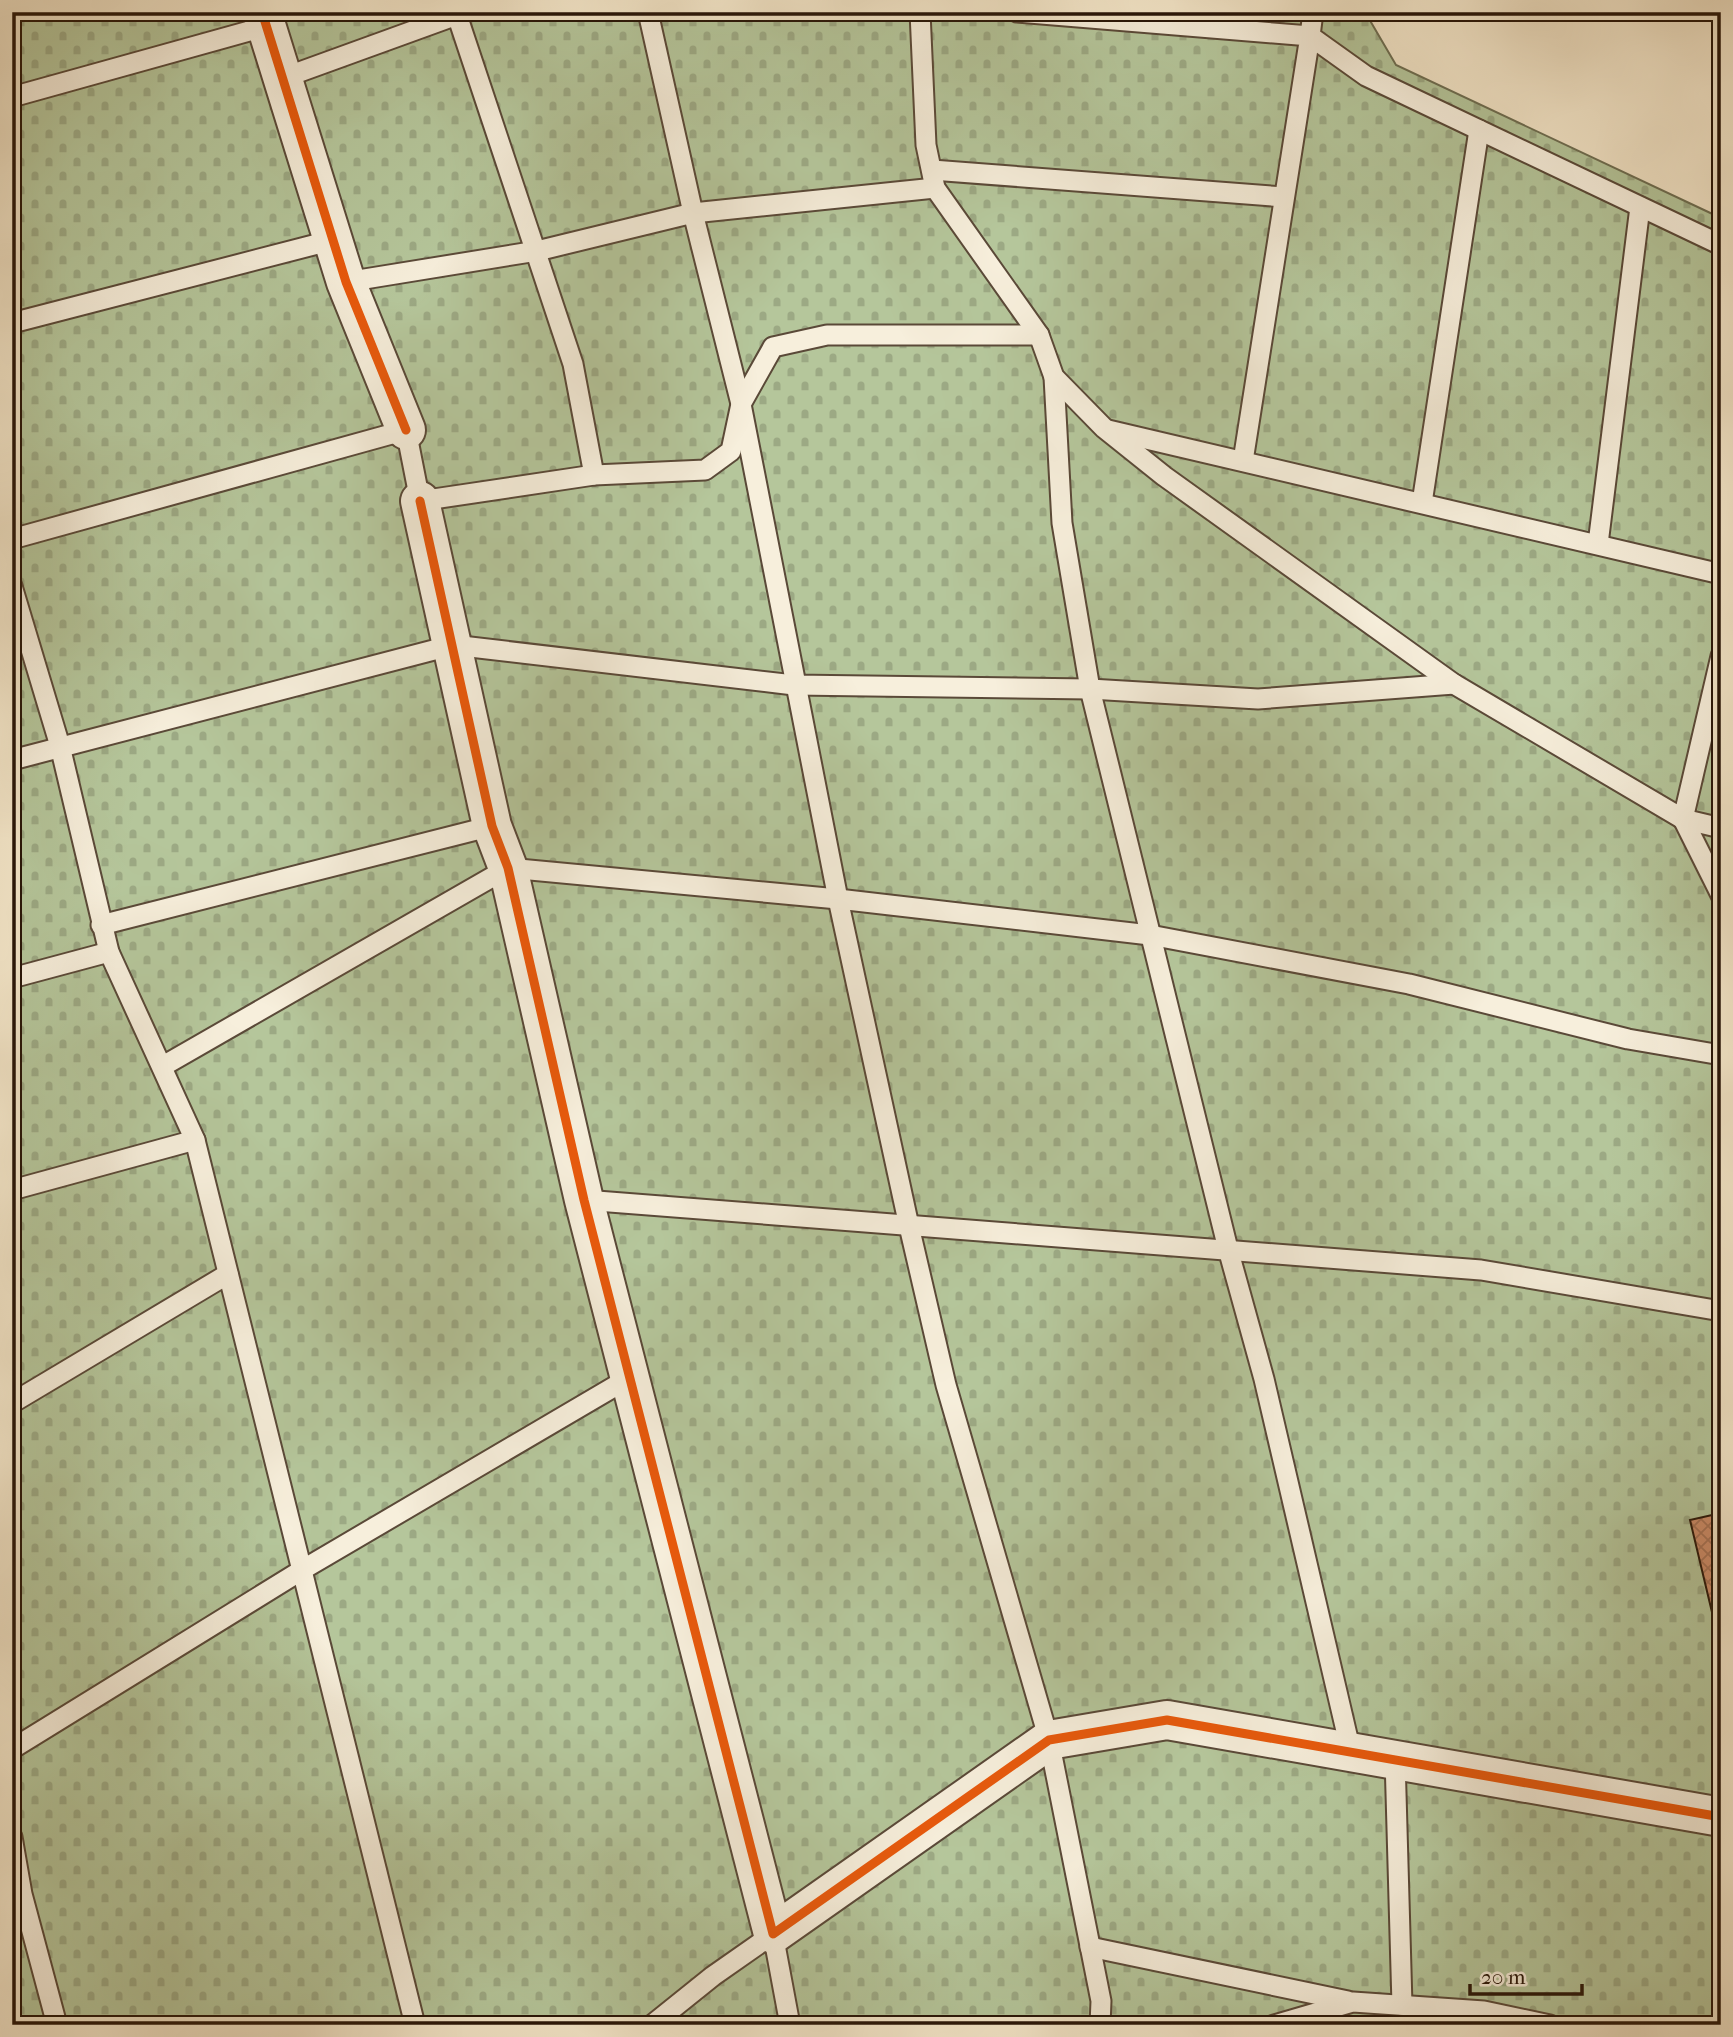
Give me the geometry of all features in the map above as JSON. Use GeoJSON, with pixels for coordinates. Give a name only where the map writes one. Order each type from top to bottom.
{"type":"FeatureCollection","features":[{"type":"Feature","properties":{"kind":"street"},"geometry":{"type":"LineString","coordinates":[[265,19],[346,282],[406,430]]}},
{"type":"Feature","properties":{"kind":"street"},"geometry":{"type":"LineString","coordinates":[[420,501],[492,826],[508,868],[584,1200],[773,1934],[1049,1740],[1167,1720],[1721,1817]]}},
{"type":"Feature","properties":{"kind":"lane"},"geometry":{"type":"LineString","coordinates":[[648,12],[693,213],[741,404],[794,685],[909,1226],[946,1385],[1049,1740],[1101,2001],[1100,2025]]}},
{"type":"Feature","properties":{"kind":"lane"},"geometry":{"type":"LineString","coordinates":[[920,12],[926,145],[933,179],[1039,335],[1054,377],[1062,523],[1090,689],[1228,1249],[1264,1379],[1351,1752]]}},
{"type":"Feature","properties":{"kind":"lane"},"geometry":{"type":"LineString","coordinates":[[1017,12],[1310,36],[1366,76],[1721,244]]}},
{"type":"Feature","properties":{"kind":"lane"},"geometry":{"type":"LineString","coordinates":[[1243,461],[1314,12]]}},
{"type":"Feature","properties":{"kind":"lane"},"geometry":{"type":"LineString","coordinates":[[283,78],[459,13],[573,364],[594,475]]}},
{"type":"Feature","properties":{"kind":"lane"},"geometry":{"type":"LineString","coordinates":[[12,96],[265,19]]}},
{"type":"Feature","properties":{"kind":"lane"},"geometry":{"type":"LineString","coordinates":[[1422,503],[1479,130]]}},
{"type":"Feature","properties":{"kind":"lane"},"geometry":{"type":"LineString","coordinates":[[346,282],[537,251],[693,213],[933,179],[1284,197]]}},
{"type":"Feature","properties":{"kind":"lane"},"geometry":{"type":"LineString","coordinates":[[1598,544],[1640,207]]}},
{"type":"Feature","properties":{"kind":"lane"},"geometry":{"type":"LineString","coordinates":[[12,323],[333,240]]}},
{"type":"Feature","properties":{"kind":"lane"},"geometry":{"type":"LineString","coordinates":[[12,540],[406,430],[420,501],[594,475],[705,470],[731,452],[741,404],[773,347],[827,335],[1039,335]]}},
{"type":"Feature","properties":{"kind":"lane"},"geometry":{"type":"LineString","coordinates":[[1054,377],[1104,428],[1164,476],[1454,684],[1683,819],[1721,828]]}},
{"type":"Feature","properties":{"kind":"lane"},"geometry":{"type":"LineString","coordinates":[[1104,428],[1721,574]]}},
{"type":"Feature","properties":{"kind":"lane"},"geometry":{"type":"LineString","coordinates":[[12,586],[60,746],[109,952],[195,1140],[415,2025]]}},
{"type":"Feature","properties":{"kind":"lane"},"geometry":{"type":"LineString","coordinates":[[12,760],[453,645],[794,685],[1090,689],[1258,699],[1454,684]]}},
{"type":"Feature","properties":{"kind":"lane"},"geometry":{"type":"LineString","coordinates":[[1721,656],[1683,819],[1721,895]]}},
{"type":"Feature","properties":{"kind":"lane"},"geometry":{"type":"LineString","coordinates":[[101,925],[492,826]]}},
{"type":"Feature","properties":{"kind":"lane"},"geometry":{"type":"LineString","coordinates":[[163,1066],[508,868],[838,899],[1150,935],[1409,984],[1628,1039],[1721,1055]]}},
{"type":"Feature","properties":{"kind":"lane"},"geometry":{"type":"LineString","coordinates":[[12,978],[109,952]]}},
{"type":"Feature","properties":{"kind":"lane"},"geometry":{"type":"LineString","coordinates":[[12,1190],[195,1140]]}},
{"type":"Feature","properties":{"kind":"lane"},"geometry":{"type":"LineString","coordinates":[[584,1200],[1481,1270],[1721,1311]]}},
{"type":"Feature","properties":{"kind":"lane"},"geometry":{"type":"LineString","coordinates":[[12,1403],[228,1274]]}},
{"type":"Feature","properties":{"kind":"lane"},"geometry":{"type":"LineString","coordinates":[[12,1749],[302,1570],[629,1378]]}},
{"type":"Feature","properties":{"kind":"lane"},"geometry":{"type":"LineString","coordinates":[[1395,1759],[1402,2005]]}},
{"type":"Feature","properties":{"kind":"lane"},"geometry":{"type":"LineString","coordinates":[[12,1838],[22,1894],[57,2025]]}},
{"type":"Feature","properties":{"kind":"lane"},"geometry":{"type":"LineString","coordinates":[[652,2025],[713,1976],[773,1934],[790,2025]]}},
{"type":"Feature","properties":{"kind":"lane"},"geometry":{"type":"LineString","coordinates":[[1090,1947],[1353,2002],[1484,2011],[1550,2025]]}},
{"type":"Feature","properties":{"kind":"lane"},"geometry":{"type":"LineString","coordinates":[[1274,2025],[1353,2002]]}},
{"type":"Feature","properties":{"kind":"green space"},"geometry":{"type":"Polygon","coordinates":[[[12,12],[1365,12],[1396,65],[1721,218],[1721,2025],[12,2025],[12,12]]]}},
{"type":"Feature","properties":{"kind":"building"},"geometry":{"type":"Polygon","coordinates":[[[1721,1513],[1721,1650],[1690,1520],[1721,1513]]]}},
{"type":"Feature","properties":{"kind":"cycle path"},"geometry":{"type":"LineString","coordinates":[[262,12],[346,282],[406,430]]}},
{"type":"Feature","properties":{"kind":"cycle path"},"geometry":{"type":"LineString","coordinates":[[420,501],[492,826],[508,868],[584,1200],[773,1934],[1049,1740],[1167,1720],[1721,1817]]}}]}
